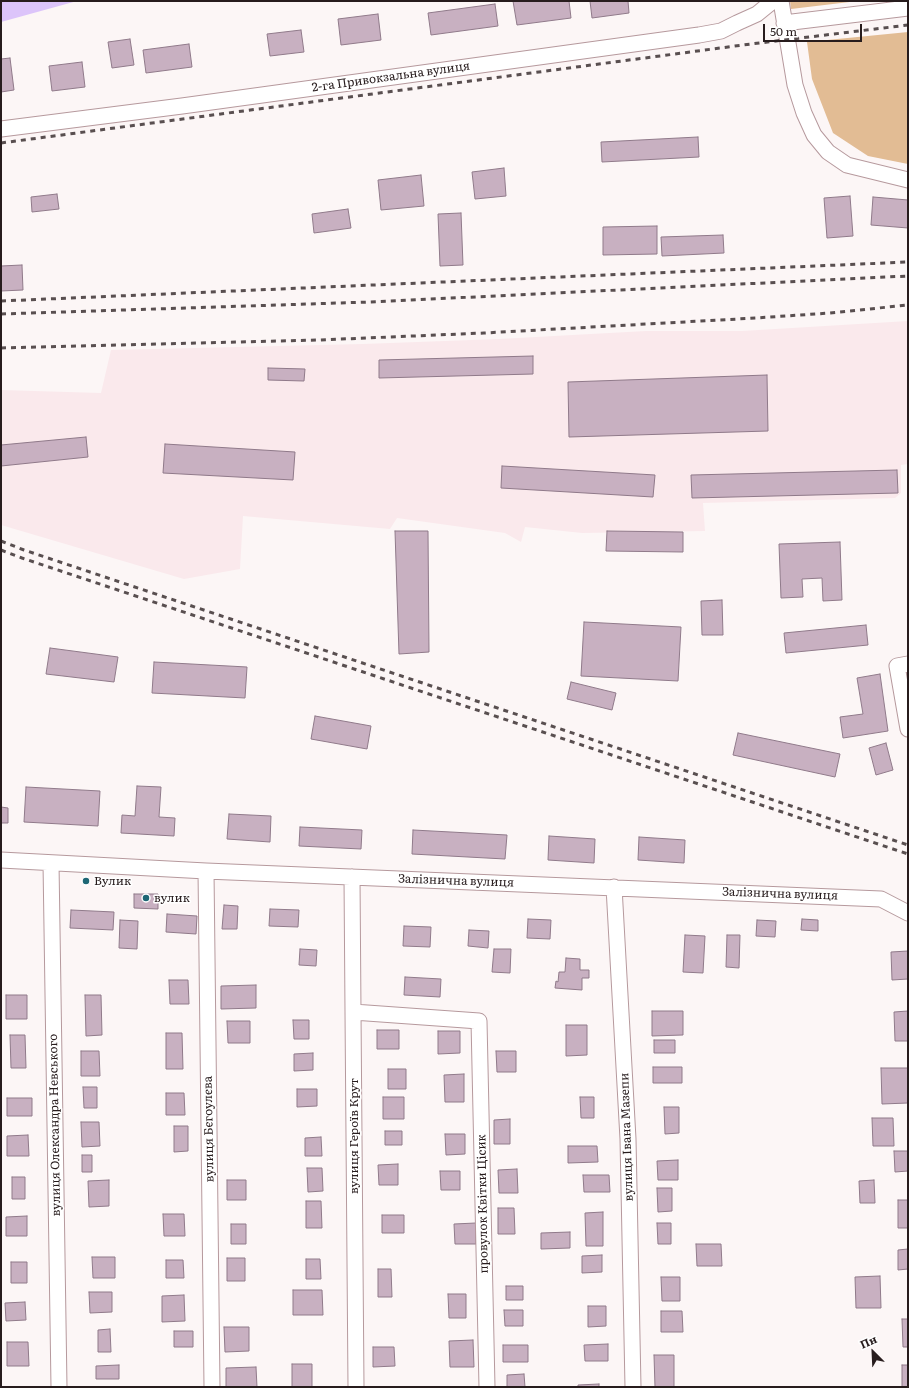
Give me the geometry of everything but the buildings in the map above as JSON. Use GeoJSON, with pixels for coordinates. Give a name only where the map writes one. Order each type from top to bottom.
{"type":"FeatureCollection","features":[{"type":"Feature","properties":{"kind":"street","name":"2-га Привокзальна вулиця"},"geometry":{"type":"LineString","coordinates":[[1,128],[182,106],[700,35],[721,31],[757,14],[773,1]]}},
{"type":"Feature","properties":{"kind":"street"},"geometry":{"type":"LineString","coordinates":[[781,1],[795,85],[804,114],[814,135],[828,152],[847,165],[908,180]]}},
{"type":"Feature","properties":{"kind":"street"},"geometry":{"type":"LineString","coordinates":[[784,23],[908,8]]}},
{"type":"Feature","properties":{"kind":"street"},"geometry":{"type":"LineString","coordinates":[[908,664],[897,666],[908,729]]}},
{"type":"Feature","properties":{"kind":"street","name":"Залізнична вулиця"},"geometry":{"type":"LineString","coordinates":[[1,860],[206,872],[614,887],[881,899],[908,913]]}},
{"type":"Feature","properties":{"kind":"street","name":"вулиця Олександра Невського"},"geometry":{"type":"LineString","coordinates":[[51,863],[59,1387]]}},
{"type":"Feature","properties":{"kind":"street","name":"вулиця Бєгоулєва"},"geometry":{"type":"LineString","coordinates":[[206,872],[212,1387]]}},
{"type":"Feature","properties":{"kind":"street","name":"вулиця Героїв Крут"},"geometry":{"type":"LineString","coordinates":[[352,877],[356,1387]]}},
{"type":"Feature","properties":{"kind":"street","name":"вулиця Івана Мазепи"},"geometry":{"type":"LineString","coordinates":[[614,887],[628,1139],[633,1387]]}},
{"type":"Feature","properties":{"kind":"street","name":"провулок Квітки Цісик"},"geometry":{"type":"LineString","coordinates":[[353,1012],[479,1022],[487,1387]]}},
{"type":"Feature","properties":{"kind":"shaded area"},"geometry":{"type":"Polygon","coordinates":[[[1,1],[77,1],[1,22],[1,1]]]}},
{"type":"Feature","properties":{"kind":"shaded area"},"geometry":{"type":"Polygon","coordinates":[[[790,1],[858,1],[791,9],[790,1]]]}},
{"type":"Feature","properties":{"kind":"shaded area"},"geometry":{"type":"Polygon","coordinates":[[[908,32],[908,164],[868,156],[833,133],[812,79],[807,42],[908,32]]]}},
{"type":"Feature","properties":{"kind":"shaded area"},"geometry":{"type":"Polygon","coordinates":[[[908,321],[908,464],[901,465],[901,493],[895,498],[703,503],[705,531],[582,533],[525,527],[521,542],[505,533],[397,518],[390,529],[243,516],[240,569],[184,579],[1,525],[1,390],[101,393],[111,350],[363,344],[499,339],[646,331],[742,331],[908,321]]]}},
{"type":"Feature","properties":{"kind":"railway"},"geometry":{"type":"LineString","coordinates":[[1,143],[743,45],[908,25]]}},
{"type":"Feature","properties":{"kind":"railway"},"geometry":{"type":"LineString","coordinates":[[1,301],[908,262]]}},
{"type":"Feature","properties":{"kind":"railway"},"geometry":{"type":"LineString","coordinates":[[1,314],[370,302],[908,276]]}},
{"type":"Feature","properties":{"kind":"railway"},"geometry":{"type":"LineString","coordinates":[[1,348],[319,340],[484,333],[756,318],[830,313],[908,305]]}},
{"type":"Feature","properties":{"kind":"railway"},"geometry":{"type":"LineString","coordinates":[[1,541],[24,550],[908,845]]}},
{"type":"Feature","properties":{"kind":"railway"},"geometry":{"type":"LineString","coordinates":[[1,550],[908,854]]}},
{"type":"Feature","properties":{"kind":"place","name":"Вулик"},"geometry":{"type":"Point","coordinates":[86,881]}},
{"type":"Feature","properties":{"kind":"place","name":"вулик"},"geometry":{"type":"Point","coordinates":[146,898]}}]}
